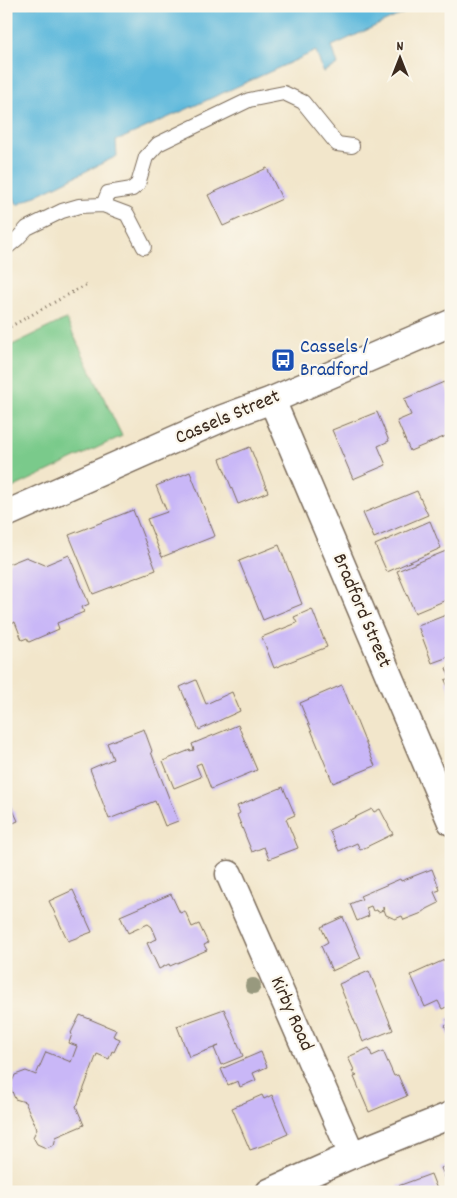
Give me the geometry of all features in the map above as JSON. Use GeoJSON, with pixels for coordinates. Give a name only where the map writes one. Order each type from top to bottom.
{"type":"FeatureCollection","features":[{"type":"Feature","properties":{"kind":"street","name":"Cassels Street"},"geometry":{"type":"LineString","coordinates":[[6,514],[223,418],[272,400],[451,323]]}},
{"type":"Feature","properties":{"kind":"street","name":"Bradford Street"},"geometry":{"type":"LineString","coordinates":[[272,400],[451,822]]}},
{"type":"Feature","properties":{"kind":"street","name":"Kirby Road"},"geometry":{"type":"LineString","coordinates":[[229,874],[352,1155]]}},
{"type":"Feature","properties":{"kind":"street"},"geometry":{"type":"LineString","coordinates":[[269,1192],[352,1155],[451,1115]]}},
{"type":"Feature","properties":{"kind":"lane"},"geometry":{"type":"LineString","coordinates":[[104,205],[108,193],[132,190],[138,184],[146,157],[158,144],[249,100],[284,94],[303,102],[337,144],[352,146]]}},
{"type":"Feature","properties":{"kind":"lane"},"geometry":{"type":"LineString","coordinates":[[6,248],[27,228],[62,211],[79,206],[104,205],[127,214],[144,247]]}},
{"type":"Feature","properties":{"kind":"path"},"geometry":{"type":"LineString","coordinates":[[6,328],[89,283]]}},
{"type":"Feature","properties":{"kind":"green space"},"geometry":{"type":"Polygon","coordinates":[[[66,319],[122,436],[6,491],[6,348],[66,319]]]}},
{"type":"Feature","properties":{"kind":"water"},"geometry":{"type":"Polygon","coordinates":[[[6,6],[11,6],[13,10],[22,6],[419,6],[332,46],[338,65],[323,72],[316,51],[116,141],[117,156],[17,205],[10,187],[6,189],[6,6]]]}},
{"type":"Feature","properties":{"kind":"building"},"geometry":{"type":"Polygon","coordinates":[[[267,168],[282,199],[223,226],[208,195],[267,168]]]}},
{"type":"Feature","properties":{"kind":"building"},"geometry":{"type":"Polygon","coordinates":[[[444,382],[451,398],[451,434],[410,451],[397,421],[411,415],[404,399],[444,382]]]}},
{"type":"Feature","properties":{"kind":"building"},"geometry":{"type":"Polygon","coordinates":[[[377,412],[389,441],[378,446],[386,465],[353,479],[332,430],[377,412]]]}},
{"type":"Feature","properties":{"kind":"building"},"geometry":{"type":"Polygon","coordinates":[[[250,447],[268,492],[238,504],[220,459],[250,447]]]}},
{"type":"Feature","properties":{"kind":"building"},"geometry":{"type":"Polygon","coordinates":[[[190,472],[215,536],[162,557],[147,519],[167,512],[156,486],[190,472]]]}},
{"type":"Feature","properties":{"kind":"building"},"geometry":{"type":"Polygon","coordinates":[[[417,491],[428,515],[374,538],[363,513],[417,491]]]}},
{"type":"Feature","properties":{"kind":"building"},"geometry":{"type":"Polygon","coordinates":[[[133,510],[156,570],[93,594],[69,535],[133,510]]]}},
{"type":"Feature","properties":{"kind":"building"},"geometry":{"type":"Polygon","coordinates":[[[430,521],[441,548],[387,572],[375,545],[430,521]]]}},
{"type":"Feature","properties":{"kind":"building"},"geometry":{"type":"Polygon","coordinates":[[[279,545],[302,604],[263,620],[239,561],[279,545]]]}},
{"type":"Feature","properties":{"kind":"building"},"geometry":{"type":"Polygon","coordinates":[[[446,551],[451,562],[451,598],[415,613],[397,571],[446,551]]]}},
{"type":"Feature","properties":{"kind":"building"},"geometry":{"type":"Polygon","coordinates":[[[69,555],[89,604],[82,607],[84,612],[57,623],[59,629],[29,642],[27,638],[22,640],[15,622],[12,623],[6,608],[6,565],[26,557],[45,565],[69,555]]]}},
{"type":"Feature","properties":{"kind":"building"},"geometry":{"type":"Polygon","coordinates":[[[312,609],[327,647],[274,668],[262,637],[297,623],[294,617],[312,609]]]}},
{"type":"Feature","properties":{"kind":"building"},"geometry":{"type":"Polygon","coordinates":[[[451,613],[451,656],[432,663],[418,626],[451,613]]]}},
{"type":"Feature","properties":{"kind":"building"},"geometry":{"type":"Polygon","coordinates":[[[451,666],[451,693],[445,680],[450,678],[446,668],[451,666]]]}},
{"type":"Feature","properties":{"kind":"building"},"geometry":{"type":"Polygon","coordinates":[[[196,680],[206,704],[232,692],[240,711],[199,730],[180,687],[196,680]]]}},
{"type":"Feature","properties":{"kind":"building"},"geometry":{"type":"Polygon","coordinates":[[[342,685],[375,766],[333,783],[300,703],[342,685]]]}},
{"type":"Feature","properties":{"kind":"building"},"geometry":{"type":"Polygon","coordinates":[[[238,725],[257,770],[211,789],[201,763],[196,765],[201,777],[174,788],[163,761],[194,750],[192,744],[238,725]]]}},
{"type":"Feature","properties":{"kind":"building"},"geometry":{"type":"Polygon","coordinates":[[[144,729],[178,821],[165,826],[155,801],[109,819],[90,769],[113,759],[107,743],[144,729]]]}},
{"type":"Feature","properties":{"kind":"building"},"geometry":{"type":"Polygon","coordinates":[[[283,787],[295,815],[286,819],[298,848],[269,859],[264,847],[252,852],[237,815],[240,813],[237,806],[283,787]]]}},
{"type":"Feature","properties":{"kind":"building"},"geometry":{"type":"Polygon","coordinates":[[[6,794],[18,821],[6,826],[6,794]]]}},
{"type":"Feature","properties":{"kind":"building"},"geometry":{"type":"Polygon","coordinates":[[[372,809],[374,812],[380,809],[393,834],[360,850],[357,843],[339,851],[329,830],[372,809]]]}},
{"type":"Feature","properties":{"kind":"building"},"geometry":{"type":"Polygon","coordinates":[[[432,869],[440,890],[434,892],[439,903],[422,913],[404,920],[402,916],[395,919],[386,915],[383,907],[383,910],[378,912],[377,910],[373,911],[371,906],[366,908],[369,916],[357,921],[350,904],[362,899],[360,896],[400,879],[401,881],[432,869]]]}},
{"type":"Feature","properties":{"kind":"building"},"geometry":{"type":"Polygon","coordinates":[[[73,890],[92,932],[68,941],[49,901],[73,890]]]}},
{"type":"Feature","properties":{"kind":"building"},"geometry":{"type":"Polygon","coordinates":[[[171,894],[180,913],[185,911],[192,927],[199,924],[208,943],[204,945],[207,950],[159,969],[147,943],[157,939],[152,927],[148,924],[128,933],[120,916],[171,894]]]}},
{"type":"Feature","properties":{"kind":"building"},"geometry":{"type":"Polygon","coordinates":[[[343,917],[361,958],[332,971],[321,946],[328,942],[321,927],[343,917]]]}},
{"type":"Feature","properties":{"kind":"building"},"geometry":{"type":"Polygon","coordinates":[[[451,957],[451,1005],[442,1009],[438,1001],[425,1007],[411,975],[451,957]]]}},
{"type":"Feature","properties":{"kind":"building"},"geometry":{"type":"Polygon","coordinates":[[[369,971],[393,1030],[363,1042],[339,984],[369,971]]]}},
{"type":"Feature","properties":{"kind":"building"},"geometry":{"type":"Polygon","coordinates":[[[224,1009],[243,1056],[221,1065],[214,1048],[219,1046],[189,1057],[177,1026],[224,1009]]]}},
{"type":"Feature","properties":{"kind":"building"},"geometry":{"type":"Polygon","coordinates":[[[80,1015],[116,1030],[113,1036],[120,1039],[109,1059],[97,1054],[76,1106],[84,1125],[56,1137],[54,1145],[46,1148],[37,1144],[33,1137],[37,1129],[25,1102],[15,1099],[10,1086],[15,1075],[26,1071],[36,1075],[46,1052],[71,1062],[77,1046],[69,1043],[71,1033],[80,1015]]]}},
{"type":"Feature","properties":{"kind":"building"},"geometry":{"type":"Polygon","coordinates":[[[451,1017],[451,1040],[445,1026],[449,1024],[447,1019],[451,1017]]]}},
{"type":"Feature","properties":{"kind":"building"},"geometry":{"type":"Polygon","coordinates":[[[369,1048],[372,1056],[383,1051],[394,1076],[398,1075],[407,1096],[369,1112],[354,1077],[357,1076],[352,1071],[354,1070],[348,1057],[369,1048]]]}},
{"type":"Feature","properties":{"kind":"building"},"geometry":{"type":"Polygon","coordinates":[[[261,1052],[267,1067],[253,1073],[256,1080],[240,1087],[238,1081],[228,1085],[221,1069],[261,1052]]]}},
{"type":"Feature","properties":{"kind":"building"},"geometry":{"type":"Polygon","coordinates":[[[262,1095],[264,1099],[272,1095],[288,1134],[273,1142],[250,1150],[232,1108],[262,1095]]]}},
{"type":"Feature","properties":{"kind":"building"},"geometry":{"type":"Polygon","coordinates":[[[451,1164],[451,1191],[441,1168],[451,1164]]]}},
{"type":"Feature","properties":{"kind":"building"},"geometry":{"type":"Polygon","coordinates":[[[431,1174],[438,1192],[401,1192],[398,1186],[431,1174]]]}},
{"type":"Feature","properties":{"kind":"place","name":"Cassels / Bradford"},"geometry":{"type":"Point","coordinates":[283,360]}}]}
